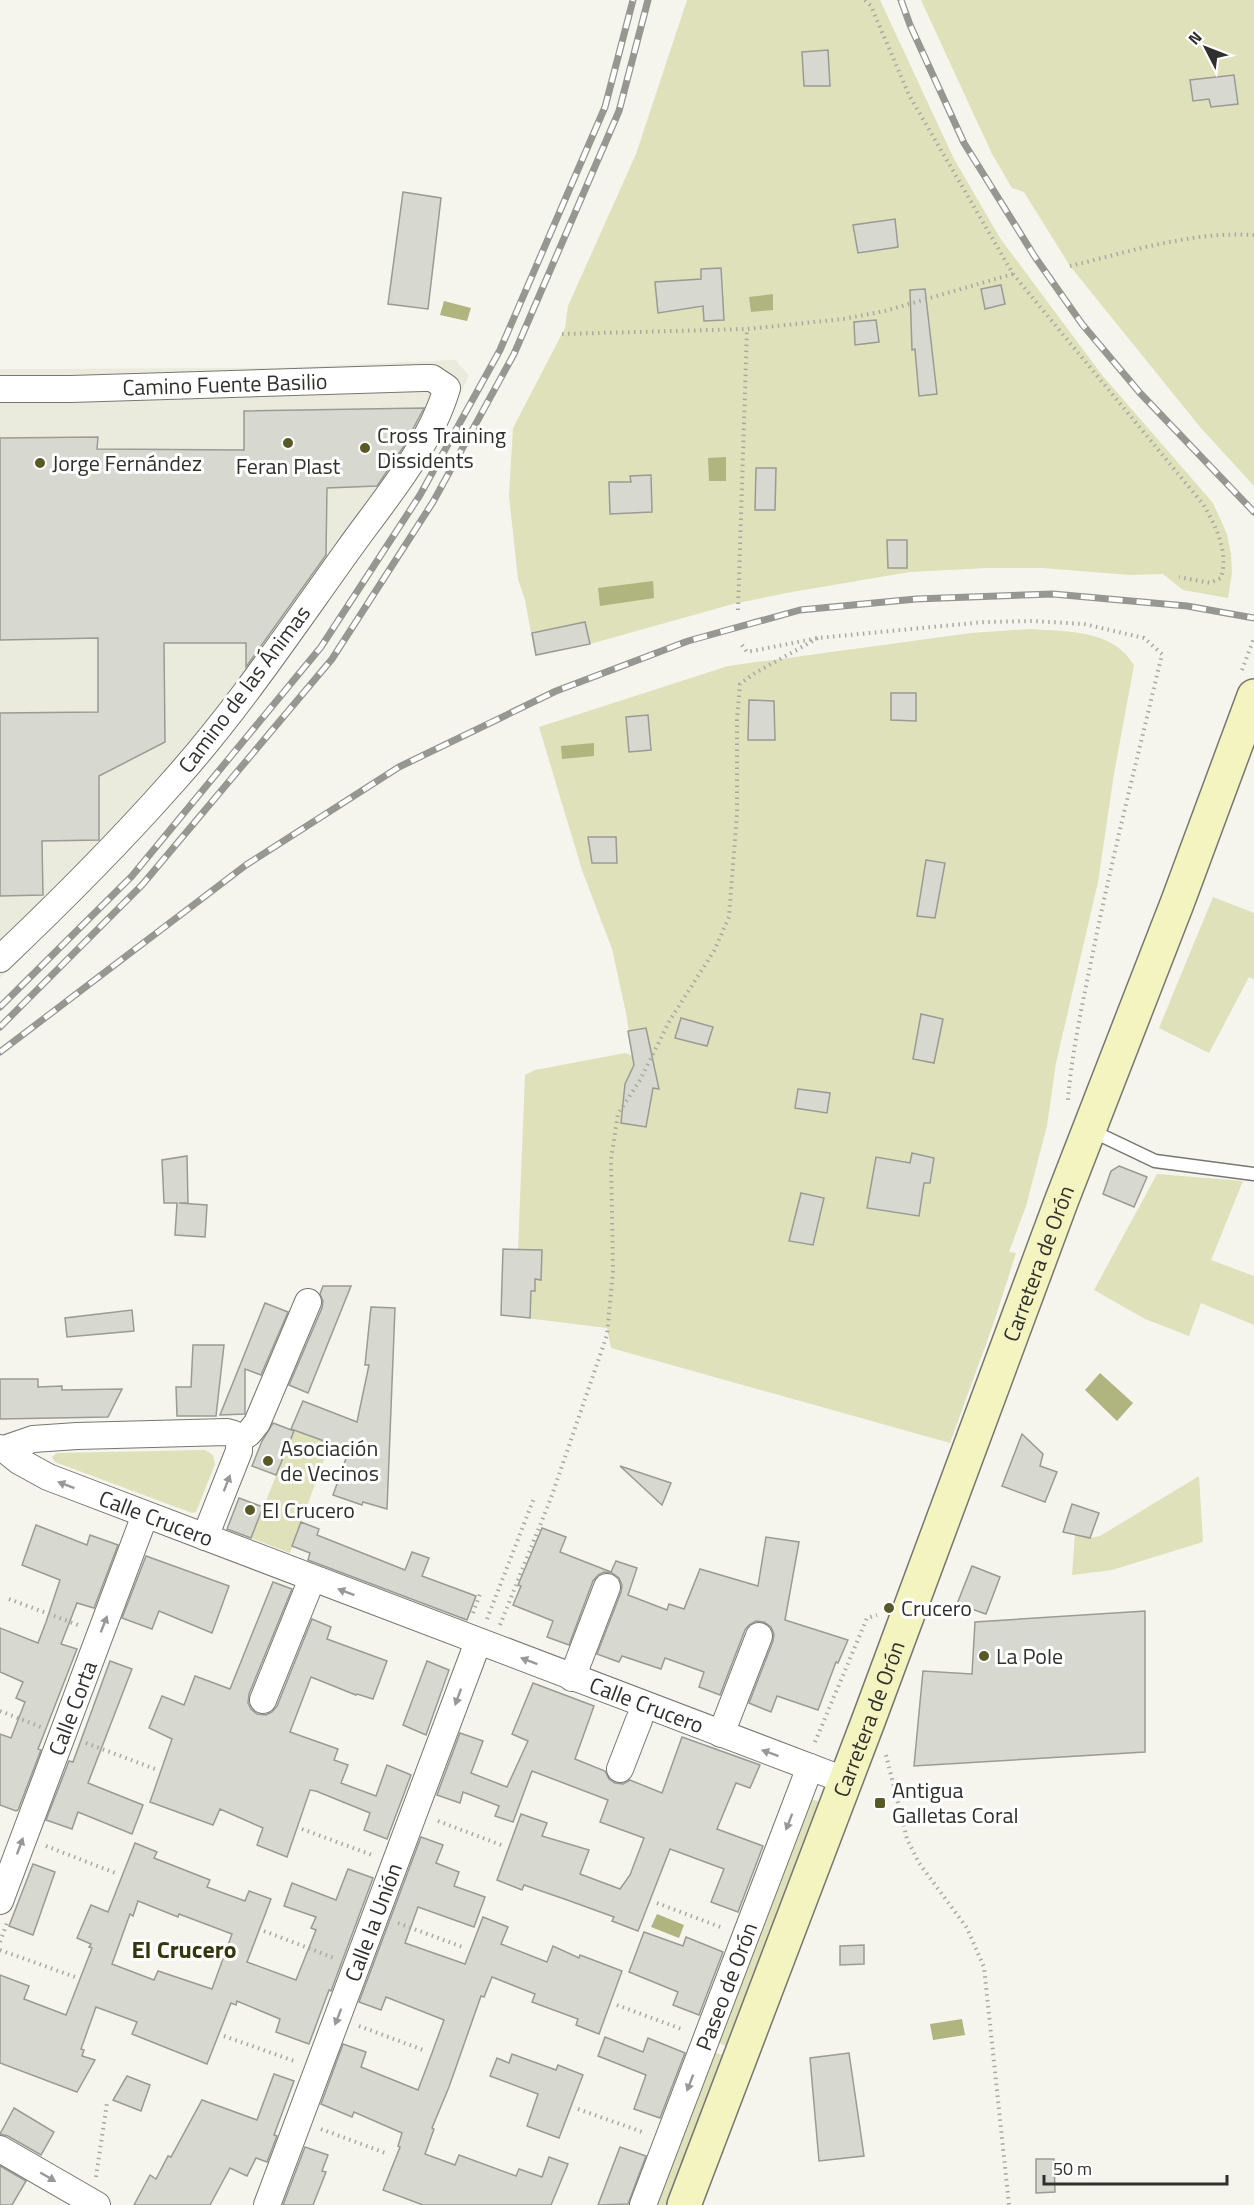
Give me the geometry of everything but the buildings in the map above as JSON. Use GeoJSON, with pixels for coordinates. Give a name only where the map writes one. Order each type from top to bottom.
{"type":"FeatureCollection","features":[{"type":"Feature","properties":{"kind":"street","name":"Camino Fuente Basilio"},"geometry":{"type":"LineString","coordinates":[[0,389],[82,389],[423,378],[432,378],[447,388]]}},
{"type":"Feature","properties":{"kind":"street","name":"Camino de las Ánimas"},"geometry":{"type":"LineString","coordinates":[[0,959],[57,904],[172,784],[220,724],[412,460],[441,407],[447,388]]}},
{"type":"Feature","properties":{"kind":"street","name":"Carretera de Orón"},"geometry":{"type":"LineString","coordinates":[[684,2205],[844,1780],[870,1719],[1089,1129],[1178,901],[1254,696]]}},
{"type":"Feature","properties":{"kind":"street"},"geometry":{"type":"LineString","coordinates":[[239,1440],[257,1423],[308,1302]]}},
{"type":"Feature","properties":{"kind":"street"},"geometry":{"type":"LineString","coordinates":[[2,1449],[33,1439],[77,1436],[227,1432],[239,1440]]}},
{"type":"Feature","properties":{"kind":"street"},"geometry":{"type":"LineString","coordinates":[[205,1537],[239,1451],[239,1440]]}},
{"type":"Feature","properties":{"kind":"street","name":"Calle Crucero"},"geometry":{"type":"LineString","coordinates":[[2,1449],[48,1477],[312,1579],[488,1638],[572,1677],[844,1780]]}},
{"type":"Feature","properties":{"kind":"street","name":"Calle Corta"},"geometry":{"type":"LineString","coordinates":[[0,1901],[145,1515]]}},
{"type":"Feature","properties":{"kind":"street"},"geometry":{"type":"LineString","coordinates":[[263,1700],[312,1579]]}},
{"type":"Feature","properties":{"kind":"street","name":"Calle Crucero"},"geometry":{"type":"LineString","coordinates":[[572,1677],[607,1587]]}},
{"type":"Feature","properties":{"kind":"street","name":"Calle Crucero"},"geometry":{"type":"LineString","coordinates":[[721,1734],[759,1636]]}},
{"type":"Feature","properties":{"kind":"street","name":"Calle la Unión"},"geometry":{"type":"LineString","coordinates":[[267,2205],[488,1638]]}},
{"type":"Feature","properties":{"kind":"street","name":"Calle Crucero"},"geometry":{"type":"LineString","coordinates":[[620,1769],[639,1720]]}},
{"type":"Feature","properties":{"kind":"street","name":"Paseo de Orón"},"geometry":{"type":"LineString","coordinates":[[643,2205],[810,1767]]}},
{"type":"Feature","properties":{"kind":"street"},"geometry":{"type":"LineString","coordinates":[[0,2149],[96,2196]]}},
{"type":"Feature","properties":{"kind":"lane"},"geometry":{"type":"LineString","coordinates":[[1089,1129],[1155,1161],[1254,1174]]}},
{"type":"Feature","properties":{"kind":"path"},"geometry":{"type":"LineString","coordinates":[[865,0],[871,6],[909,95],[1013,274],[1203,504],[1212,518],[1220,538],[1223,555],[1224,568],[1221,578],[1210,583],[1179,577]]}},
{"type":"Feature","properties":{"kind":"path"},"geometry":{"type":"LineString","coordinates":[[1070,266],[1188,239],[1219,235],[1252,235]]}},
{"type":"Feature","properties":{"kind":"path"},"geometry":{"type":"LineString","coordinates":[[562,334],[747,329],[843,319],[885,310],[1013,274]]}},
{"type":"Feature","properties":{"kind":"path"},"geometry":{"type":"LineString","coordinates":[[738,610],[747,329]]}},
{"type":"Feature","properties":{"kind":"path"},"geometry":{"type":"LineString","coordinates":[[742,645],[747,652],[818,638],[984,622],[1033,621],[1084,624],[1144,638],[1162,654],[1101,912],[1084,998],[1068,1101]]}},
{"type":"Feature","properties":{"kind":"path"},"geometry":{"type":"LineString","coordinates":[[488,1638],[551,1498],[607,1335],[613,1271],[611,1159],[618,1114],[648,1065],[670,1020],[714,951],[729,917],[736,813],[740,684],[754,673],[818,638]]}},
{"type":"Feature","properties":{"kind":"path"},"geometry":{"type":"LineString","coordinates":[[1251,644],[1254,638]]}},
{"type":"Feature","properties":{"kind":"path"},"geometry":{"type":"LineString","coordinates":[[488,1638],[534,1498]]}},
{"type":"Feature","properties":{"kind":"path","name":"Calle Corta"},"geometry":{"type":"LineString","coordinates":[[9,1599],[87,1628]]}},
{"type":"Feature","properties":{"kind":"path"},"geometry":{"type":"LineString","coordinates":[[816,1742],[867,1618]]}},
{"type":"Feature","properties":{"kind":"path","name":"Calle Corta"},"geometry":{"type":"LineString","coordinates":[[0,1711],[48,1730]]}},
{"type":"Feature","properties":{"kind":"path"},"geometry":{"type":"LineString","coordinates":[[870,1719],[888,1759],[907,1839],[919,1863],[967,1928],[984,1967],[1009,2205]]}},
{"type":"Feature","properties":{"kind":"path","name":"Calle Corta"},"geometry":{"type":"LineString","coordinates":[[76,1740],[155,1769]]}},
{"type":"Feature","properties":{"kind":"path"},"geometry":{"type":"LineString","coordinates":[[427,1817],[504,1846]]}},
{"type":"Feature","properties":{"kind":"path","name":"Calle la Unión"},"geometry":{"type":"LineString","coordinates":[[302,1829],[382,1859]]}},
{"type":"Feature","properties":{"kind":"path"},"geometry":{"type":"LineString","coordinates":[[38,1843],[118,1874]]}},
{"type":"Feature","properties":{"kind":"path","name":"Paseo de Orón"},"geometry":{"type":"LineString","coordinates":[[657,1903],[724,1928]]}},
{"type":"Feature","properties":{"kind":"path","name":"Calle la Unión"},"geometry":{"type":"LineString","coordinates":[[388,1919],[465,1948]]}},
{"type":"Feature","properties":{"kind":"path","name":"Calle la Unión"},"geometry":{"type":"LineString","coordinates":[[264,1931],[343,1961]]}},
{"type":"Feature","properties":{"kind":"path"},"geometry":{"type":"LineString","coordinates":[[0,1950],[78,1978]]}},
{"type":"Feature","properties":{"kind":"path","name":"Paseo de Orón"},"geometry":{"type":"LineString","coordinates":[[617,2005],[686,2031]]}},
{"type":"Feature","properties":{"kind":"path"},"geometry":{"type":"LineString","coordinates":[[350,2022],[426,2051]]}},
{"type":"Feature","properties":{"kind":"path"},"geometry":{"type":"LineString","coordinates":[[224,2036],[302,2063]]}},
{"type":"Feature","properties":{"kind":"path"},"geometry":{"type":"LineString","coordinates":[[96,2196],[107,2103]]}},
{"type":"Feature","properties":{"kind":"path"},"geometry":{"type":"LineString","coordinates":[[578,2109],[648,2134]]}},
{"type":"Feature","properties":{"kind":"path"},"geometry":{"type":"LineString","coordinates":[[311,2125],[388,2154]]}},
{"type":"Feature","properties":{"kind":"shaded area"},"geometry":{"type":"Polygon","coordinates":[[[687,0],[880,0],[954,159],[1000,238],[1102,375],[1213,503],[1227,534],[1231,554],[1232,573],[1228,598],[1183,590],[1163,574],[1130,575],[1042,568],[910,572],[733,604],[590,644],[535,655],[525,600],[518,579],[509,496],[513,428],[565,328],[568,306],[636,154],[687,0]]]}},
{"type":"Feature","properties":{"kind":"shaded area"},"geometry":{"type":"Polygon","coordinates":[[[921,0],[1254,0],[1254,486],[1200,427],[1070,266],[1024,192],[1012,188],[992,154],[921,0]]]}},
{"type":"Feature","properties":{"kind":"shaded area"},"geometry":{"type":"Polygon","coordinates":[[[773,294],[773,310],[751,312],[749,297],[773,294]]]}},
{"type":"Feature","properties":{"kind":"shaded area"},"geometry":{"type":"Polygon","coordinates":[[[444,301],[471,308],[467,321],[440,315],[444,301]]]}},
{"type":"Feature","properties":{"kind":"shaded area"},"geometry":{"type":"Polygon","coordinates":[[[456,360],[469,376],[430,453],[251,708],[173,803],[53,927],[0,978],[0,369],[272,368],[456,360]]]}},
{"type":"Feature","properties":{"kind":"shaded area"},"geometry":{"type":"Polygon","coordinates":[[[726,457],[726,481],[709,481],[708,458],[726,457]]]}},
{"type":"Feature","properties":{"kind":"shaded area"},"geometry":{"type":"Polygon","coordinates":[[[653,581],[654,598],[600,606],[598,588],[653,581]]]}},
{"type":"Feature","properties":{"kind":"shaded area"},"geometry":{"type":"Polygon","coordinates":[[[1031,629],[1074,632],[1101,639],[1125,653],[1134,665],[1114,774],[1098,882],[1056,1063],[1047,1126],[1026,1206],[1009,1252],[1016,1253],[994,1322],[950,1443],[611,1348],[607,1328],[501,1315],[518,1249],[525,1075],[535,1070],[625,1053],[633,1056],[612,949],[582,870],[539,727],[728,666],[971,633],[1031,629]]]}},
{"type":"Feature","properties":{"kind":"shaded area"},"geometry":{"type":"Polygon","coordinates":[[[594,743],[594,756],[562,759],[561,746],[594,743]]]}},
{"type":"Feature","properties":{"kind":"shaded area"},"geometry":{"type":"Polygon","coordinates":[[[1213,897],[1254,913],[1254,979],[1249,977],[1209,1053],[1159,1028],[1213,897]]]}},
{"type":"Feature","properties":{"kind":"shaded area"},"geometry":{"type":"Polygon","coordinates":[[[1157,1174],[1243,1181],[1211,1260],[1254,1276],[1254,1325],[1201,1303],[1189,1336],[1145,1319],[1094,1290],[1157,1174]]]}},
{"type":"Feature","properties":{"kind":"shaded area"},"geometry":{"type":"Polygon","coordinates":[[[1100,1373],[1133,1403],[1117,1421],[1085,1390],[1100,1373]]]}},
{"type":"Feature","properties":{"kind":"shaded area"},"geometry":{"type":"Polygon","coordinates":[[[294,1431],[330,1443],[290,1553],[251,1538],[294,1431]]]}},
{"type":"Feature","properties":{"kind":"shaded area"},"geometry":{"type":"Polygon","coordinates":[[[205,1450],[213,1455],[215,1464],[196,1512],[192,1513],[55,1462],[52,1457],[57,1453],[205,1450]]]}},
{"type":"Feature","properties":{"kind":"shaded area"},"geometry":{"type":"Polygon","coordinates":[[[1199,1476],[1203,1542],[1112,1570],[1072,1575],[1075,1534],[1090,1538],[1100,1536],[1199,1476]]]}},
{"type":"Feature","properties":{"kind":"shaded area"},"geometry":{"type":"Polygon","coordinates":[[[815,1800],[819,1802],[726,2046],[717,2042],[807,1802],[815,1800]]]}},
{"type":"Feature","properties":{"kind":"shaded area"},"geometry":{"type":"Polygon","coordinates":[[[657,1914],[684,1925],[679,1938],[651,1927],[657,1914]]]}},
{"type":"Feature","properties":{"kind":"shaded area"},"geometry":{"type":"Polygon","coordinates":[[[962,2019],[965,2035],[933,2040],[930,2024],[962,2019]]]}},
{"type":"Feature","properties":{"kind":"shaded area"},"geometry":{"type":"Polygon","coordinates":[[[713,2052],[723,2055],[666,2205],[655,2205],[713,2052]]]}},
{"type":"Feature","properties":{"kind":"railway"},"geometry":{"type":"LineString","coordinates":[[0,1007],[132,876],[321,647],[420,495],[500,350],[605,107],[633,0]]}},
{"type":"Feature","properties":{"kind":"railway"},"geometry":{"type":"LineString","coordinates":[[0,1027],[142,885],[332,659],[433,502],[514,354],[619,111],[648,0]]}},
{"type":"Feature","properties":{"kind":"railway"},"geometry":{"type":"LineString","coordinates":[[901,0],[910,25],[964,143],[1035,257],[1082,324],[1140,393],[1254,512]]}},
{"type":"Feature","properties":{"kind":"railway"},"geometry":{"type":"LineString","coordinates":[[0,1052],[246,865],[399,767],[556,691],[688,641],[800,610],[916,599],[1053,594],[1187,606],[1254,618]]}},
{"type":"Feature","properties":{"kind":"place","name":"Feran Plast"},"geometry":{"type":"Point","coordinates":[288,443]}},
{"type":"Feature","properties":{"kind":"place","name":"Cross Training Dissidents"},"geometry":{"type":"Point","coordinates":[365,448]}},
{"type":"Feature","properties":{"kind":"place","name":"Jorge Fernández"},"geometry":{"type":"Point","coordinates":[40,463]}},
{"type":"Feature","properties":{"kind":"place","name":"Asociación de Vecinos"},"geometry":{"type":"Point","coordinates":[268,1461]}},
{"type":"Feature","properties":{"kind":"place","name":"El Crucero"},"geometry":{"type":"Point","coordinates":[250,1510]}},
{"type":"Feature","properties":{"kind":"place","name":"Crucero"},"geometry":{"type":"Point","coordinates":[889,1608]}},
{"type":"Feature","properties":{"kind":"place","name":"La Pole"},"geometry":{"type":"Point","coordinates":[984,1656]}},
{"type":"Feature","properties":{"kind":"place","name":"Antigua Galletas Coral"},"geometry":{"type":"Point","coordinates":[880,1803]}},
{"type":"Feature","properties":{"kind":"district","name":"El Crucero"},"geometry":{"type":"Point","coordinates":[184,1950]}}]}
